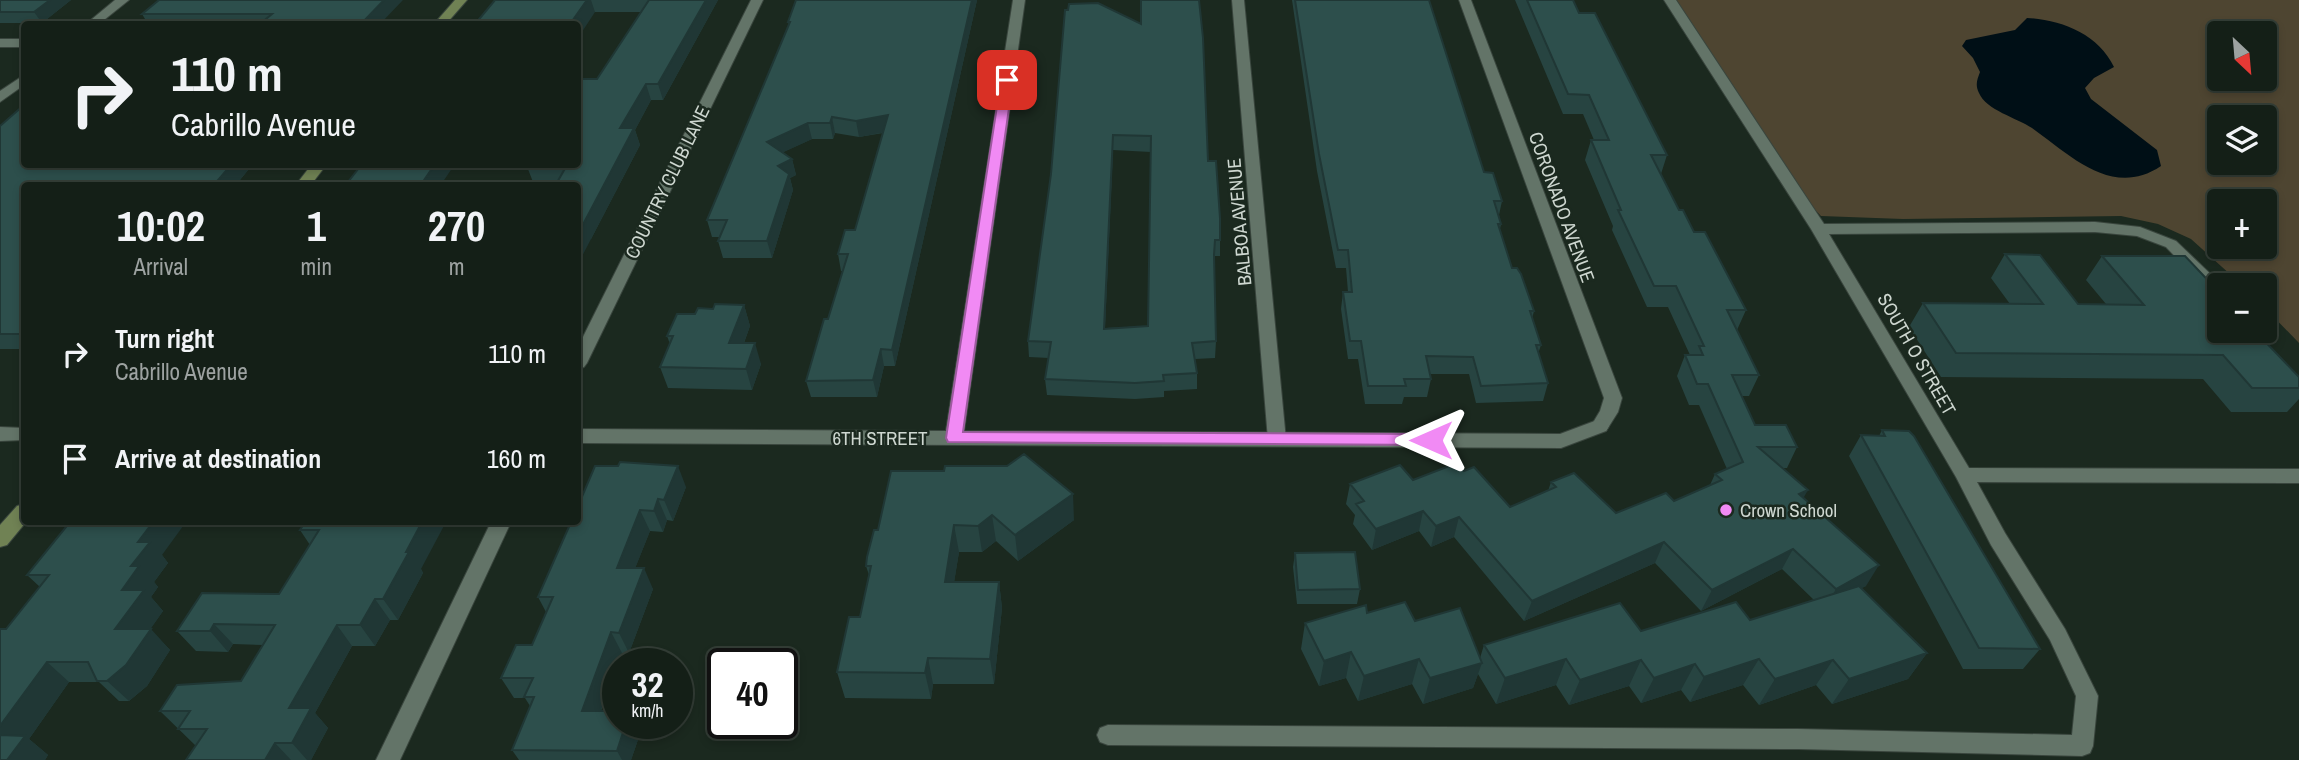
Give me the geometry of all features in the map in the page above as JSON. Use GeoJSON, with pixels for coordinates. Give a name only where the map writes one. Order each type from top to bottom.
{"type":"FeatureCollection","features":[{"type":"Feature","properties":{"kind":"main road"},"geometry":{"type":"LineString","coordinates":[[443,21],[461,0]]}},
{"type":"Feature","properties":{"kind":"main road"},"geometry":{"type":"LineString","coordinates":[[305,182],[317,168]]}},
{"type":"Feature","properties":{"kind":"main road"},"geometry":{"type":"LineString","coordinates":[[0,539],[21,514]]}},
{"type":"Feature","properties":{"kind":"street"},"geometry":{"type":"LineString","coordinates":[[97,21],[123,0]]}},
{"type":"Feature","properties":{"kind":"street","name":"COUNTRY CLUB LANE"},"geometry":{"type":"LineString","coordinates":[[581,357],[757,0]]}},
{"type":"Feature","properties":{"kind":"street"},"geometry":{"type":"LineString","coordinates":[[954,438],[1019,0]]}},
{"type":"Feature","properties":{"kind":"street","name":"BALBOA AVENUE"},"geometry":{"type":"LineString","coordinates":[[1238,0],[1278,440]]}},
{"type":"Feature","properties":{"kind":"street","name":"CORONADO AVENUE"},"geometry":{"type":"LineString","coordinates":[[1465,0],[1613,398],[1609,412],[1600,426]]}},
{"type":"Feature","properties":{"kind":"street","name":"SOUTH O STREET"},"geometry":{"type":"LineString","coordinates":[[1108,735],[1784,739],[2082,746],[2087,696],[2057,635],[1998,539],[1964,475],[1819,229],[1670,0]]}},
{"type":"Feature","properties":{"kind":"street"},"geometry":{"type":"LineString","coordinates":[[0,43],[21,43]]}},
{"type":"Feature","properties":{"kind":"street"},"geometry":{"type":"LineString","coordinates":[[0,98],[21,81]]}},
{"type":"Feature","properties":{"kind":"street"},"geometry":{"type":"LineString","coordinates":[[1819,229],[2095,227],[2140,232],[2171,244],[2207,280]]}},
{"type":"Feature","properties":{"kind":"street","name":"6TH STREET"},"geometry":{"type":"LineString","coordinates":[[581,436],[1561,441],[1600,426]]}},
{"type":"Feature","properties":{"kind":"street"},"geometry":{"type":"LineString","coordinates":[[0,434],[21,434]]}},
{"type":"Feature","properties":{"kind":"street"},"geometry":{"type":"LineString","coordinates":[[1964,475],[2299,476]]}},
{"type":"Feature","properties":{"kind":"street"},"geometry":{"type":"LineString","coordinates":[[388,760],[500,525]]}},
{"type":"Feature","properties":{"kind":"shaded area"},"geometry":{"type":"Polygon","coordinates":[[[1675,0],[2299,0],[2299,343],[2277,320],[2277,273],[2229,273],[2213,259],[2277,259],[2277,189],[2207,189],[2207,253],[2191,239],[2158,224],[2121,216],[1903,219],[1821,216],[1794,188],[1675,0]]]}},
{"type":"Feature","properties":{"kind":"shaded area"},"geometry":{"type":"Polygon","coordinates":[[[2027,18],[2066,26],[2099,46],[2114,67],[2094,78],[2085,88],[2091,99],[2157,150],[2161,166],[2143,175],[2126,178],[2092,170],[2032,128],[1995,109],[1983,99],[1977,85],[1980,72],[1973,58],[1962,46],[1966,40],[2015,30],[2027,18]]]}},
{"type":"Feature","properties":{"kind":"building"},"geometry":{"type":"Polygon","coordinates":[[[0,0],[50,0],[34,12],[0,12],[0,0]]]}},
{"type":"Feature","properties":{"kind":"building"},"geometry":{"type":"Polygon","coordinates":[[[159,0],[384,0],[364,21],[264,21],[272,14],[142,14],[159,0]]]}},
{"type":"Feature","properties":{"kind":"building"},"geometry":{"type":"Polygon","coordinates":[[[495,0],[587,0],[572,21],[478,21],[495,0]]]}},
{"type":"Feature","properties":{"kind":"building"},"geometry":{"type":"Polygon","coordinates":[[[649,0],[706,0],[658,84],[646,84],[620,128],[634,128],[581,228],[581,182],[557,182],[565,168],[581,168],[581,79],[597,79],[649,0]]]}},
{"type":"Feature","properties":{"kind":"building"},"geometry":{"type":"Polygon","coordinates":[[[796,0],[972,0],[892,350],[881,349],[873,380],[806,381],[824,319],[828,319],[848,254],[838,254],[845,230],[855,230],[888,115],[856,121],[832,117],[830,123],[808,123],[767,142],[792,159],[778,166],[789,174],[767,241],[718,241],[727,220],[707,220],[790,22],[796,0]]]}},
{"type":"Feature","properties":{"kind":"building"},"geometry":{"type":"Polygon","coordinates":[[[1141,0],[1199,0],[1208,161],[1216,161],[1220,218],[1220,240],[1215,240],[1214,255],[1216,341],[1192,343],[1197,373],[1163,375],[1164,381],[1135,383],[1045,379],[1051,342],[1028,341],[1051,174],[1065,10],[1068,10],[1069,4],[1098,3],[1141,24],[1141,0]],[[1113,135],[1104,329],[1148,326],[1151,136],[1113,135]]]}},
{"type":"Feature","properties":{"kind":"building"},"geometry":{"type":"Polygon","coordinates":[[[1295,0],[1429,0],[1484,172],[1493,173],[1502,201],[1494,201],[1501,224],[1498,224],[1512,268],[1517,268],[1521,274],[1534,311],[1530,311],[1541,345],[1536,345],[1548,383],[1481,386],[1473,357],[1426,356],[1431,379],[1404,379],[1406,386],[1368,386],[1361,341],[1350,341],[1343,292],[1352,292],[1348,250],[1338,250],[1319,154],[1295,0]]]}},
{"type":"Feature","properties":{"kind":"building"},"geometry":{"type":"Polygon","coordinates":[[[1527,0],[1573,0],[1579,13],[1595,13],[1667,155],[1651,155],[1679,210],[1683,210],[1694,232],[1705,232],[1746,310],[1727,310],[1759,375],[1732,375],[1755,425],[1786,425],[1797,447],[1758,447],[1808,490],[1799,494],[1879,565],[1836,589],[1793,549],[1712,590],[1664,542],[1532,601],[1459,517],[1436,526],[1423,511],[1376,529],[1356,504],[1364,501],[1350,484],[1400,465],[1413,480],[1457,463],[1464,471],[1474,467],[1510,507],[1556,487],[1551,482],[1574,473],[1616,513],[1666,493],[1674,501],[1722,480],[1715,474],[1743,462],[1708,384],[1697,384],[1685,355],[1703,355],[1699,346],[1704,346],[1676,286],[1654,286],[1618,210],[1621,210],[1591,140],[1609,140],[1589,95],[1568,94],[1527,0]]]}},
{"type":"Feature","properties":{"kind":"building"},"geometry":{"type":"Polygon","coordinates":[[[21,108],[21,168],[229,168],[216,182],[21,182],[21,334],[0,334],[0,126],[21,108]]]}},
{"type":"Feature","properties":{"kind":"building"},"geometry":{"type":"Polygon","coordinates":[[[359,168],[432,168],[423,182],[348,182],[359,168]]]}},
{"type":"Feature","properties":{"kind":"building"},"geometry":{"type":"Polygon","coordinates":[[[2005,254],[2040,255],[2078,304],[2144,305],[2102,256],[2185,256],[2207,279],[2207,343],[2266,343],[2299,377],[2299,388],[2252,388],[2223,355],[1956,353],[1923,303],[2043,304],[2005,254]]]}},
{"type":"Feature","properties":{"kind":"building"},"geometry":{"type":"Polygon","coordinates":[[[715,304],[744,305],[729,343],[755,343],[746,369],[660,367],[673,336],[667,336],[677,314],[695,314],[698,308],[713,309],[715,304]]]}},
{"type":"Feature","properties":{"kind":"building"},"geometry":{"type":"Polygon","coordinates":[[[1882,430],[1909,431],[1914,436],[2040,649],[1979,648],[1861,435],[1885,436],[1882,430]]]}},
{"type":"Feature","properties":{"kind":"building"},"geometry":{"type":"Polygon","coordinates":[[[1024,454],[1073,494],[1015,535],[992,515],[978,526],[954,525],[945,582],[999,582],[990,659],[928,658],[925,673],[837,672],[849,617],[860,617],[871,566],[866,566],[867,557],[874,530],[878,530],[891,471],[944,471],[945,466],[1007,466],[1024,454]]]}},
{"type":"Feature","properties":{"kind":"building"},"geometry":{"type":"Polygon","coordinates":[[[620,462],[678,466],[664,500],[658,499],[654,511],[640,510],[617,568],[644,568],[619,633],[611,632],[605,648],[602,648],[602,657],[582,711],[602,711],[602,739],[621,739],[617,751],[512,750],[534,697],[524,697],[533,678],[501,678],[516,645],[532,645],[553,597],[538,597],[570,525],[581,525],[581,499],[595,466],[618,466],[620,462]]]}},
{"type":"Feature","properties":{"kind":"building"},"geometry":{"type":"Polygon","coordinates":[[[68,525],[151,525],[138,542],[150,542],[131,566],[139,566],[122,590],[144,590],[115,629],[151,629],[126,665],[107,681],[97,681],[88,662],[47,662],[0,726],[0,629],[6,629],[49,575],[27,575],[68,525]]]}},
{"type":"Feature","properties":{"kind":"building"},"geometry":{"type":"Polygon","coordinates":[[[303,525],[420,525],[383,599],[375,599],[360,625],[337,625],[289,708],[311,708],[292,743],[275,743],[265,760],[186,760],[207,729],[178,729],[190,711],[160,711],[177,685],[241,681],[275,625],[214,624],[210,631],[177,631],[202,593],[279,594],[319,530],[300,530],[303,525]]]}},
{"type":"Feature","properties":{"kind":"building"},"geometry":{"type":"Polygon","coordinates":[[[1355,552],[1360,589],[1298,590],[1295,553],[1355,552]]]}},
{"type":"Feature","properties":{"kind":"building"},"geometry":{"type":"Polygon","coordinates":[[[1859,586],[1927,653],[1849,679],[1833,660],[1775,679],[1759,659],[1704,677],[1695,664],[1654,678],[1641,660],[1580,680],[1566,659],[1505,678],[1484,645],[1620,603],[1641,631],[1736,602],[1750,620],[1859,586]]]}},
{"type":"Feature","properties":{"kind":"building"},"geometry":{"type":"Polygon","coordinates":[[[1405,602],[1415,621],[1460,608],[1482,663],[1430,678],[1419,659],[1364,676],[1351,652],[1324,661],[1305,623],[1366,605],[1367,613],[1405,602]]]}},
{"type":"Feature","properties":{"kind":"building"},"geometry":{"type":"Polygon","coordinates":[[[0,735],[25,736],[7,760],[0,760],[0,735]]]}},
{"type":"Feature","properties":{"kind":"place","name":"Crown School"},"geometry":{"type":"Point","coordinates":[1726,510]}},
{"type":"Feature","properties":{"kind":"route"},"geometry":{"type":"LineString","coordinates":[[1007,80],[954,438],[1431,440]]}}]}
